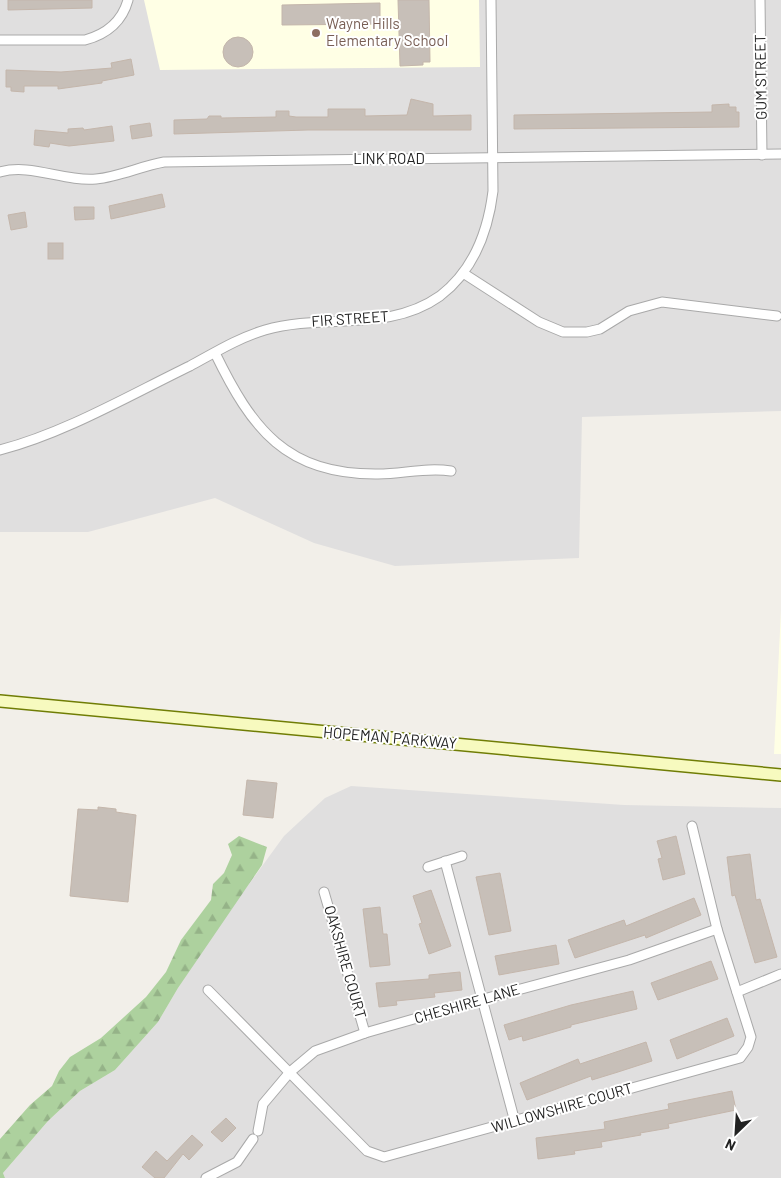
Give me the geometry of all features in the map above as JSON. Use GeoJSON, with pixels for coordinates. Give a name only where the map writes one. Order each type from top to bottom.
{"type":"FeatureCollection","features":[{"type":"Feature","properties":{"kind":"main road","name":"HOPEMAN PARKWAY"},"geometry":{"type":"LineString","coordinates":[[0,701],[781,774]]}},
{"type":"Feature","properties":{"kind":"street"},"geometry":{"type":"LineString","coordinates":[[0,40],[85,40],[94,38],[116,24],[125,11],[128,0]]}},
{"type":"Feature","properties":{"kind":"street","name":"FIR STREET"},"geometry":{"type":"LineString","coordinates":[[0,450],[51,432],[244,338],[280,326],[318,321],[370,320],[405,314],[440,296],[463,273],[477,251],[486,231],[492,191],[492,0]]}},
{"type":"Feature","properties":{"kind":"street","name":"GUM STREET"},"geometry":{"type":"LineString","coordinates":[[760,0],[762,154]]}},
{"type":"Feature","properties":{"kind":"street","name":"LINK ROAD"},"geometry":{"type":"LineString","coordinates":[[0,172],[17,169],[71,178],[97,179],[164,162],[781,154]]}},
{"type":"Feature","properties":{"kind":"street"},"geometry":{"type":"LineString","coordinates":[[463,273],[539,322],[563,332],[576,333],[600,329],[629,311],[662,302],[777,316]]}},
{"type":"Feature","properties":{"kind":"street"},"geometry":{"type":"LineString","coordinates":[[215,352],[243,406],[254,421],[267,435],[301,459],[322,467],[362,474],[431,469],[451,471]]}},
{"type":"Feature","properties":{"kind":"street","name":"WILLOWSHIRE COURT"},"geometry":{"type":"LineString","coordinates":[[208,990],[368,1151],[384,1157],[740,1058],[748,1047],[751,1037],[717,928],[692,826]]}},
{"type":"Feature","properties":{"kind":"street"},"geometry":{"type":"LineString","coordinates":[[428,867],[462,856]]}},
{"type":"Feature","properties":{"kind":"street"},"geometry":{"type":"LineString","coordinates":[[445,861],[484,999],[515,1122]]}},
{"type":"Feature","properties":{"kind":"street","name":"OAKSHIRE COURT"},"geometry":{"type":"LineString","coordinates":[[324,892],[365,1033]]}},
{"type":"Feature","properties":{"kind":"street","name":"CHESHIRE LANE"},"geometry":{"type":"LineString","coordinates":[[206,1178],[237,1162],[255,1135],[263,1104],[290,1072],[315,1051],[365,1033],[630,960],[717,928]]}},
{"type":"Feature","properties":{"kind":"street"},"geometry":{"type":"LineString","coordinates":[[737,992],[781,974]]}},
{"type":"Feature","properties":{"kind":"shaded area"},"geometry":{"type":"Polygon","coordinates":[[[0,0],[781,0],[781,411],[582,417],[579,558],[395,566],[314,543],[215,498],[88,532],[0,532],[0,0]]]}},
{"type":"Feature","properties":{"kind":"shaded area","name":"Wayne Hills Elementary School"},"geometry":{"type":"Polygon","coordinates":[[[144,0],[479,0],[480,67],[160,70],[144,0]]]}},
{"type":"Feature","properties":{"kind":"shaded area"},"geometry":{"type":"Polygon","coordinates":[[[781,610],[781,754],[774,754],[781,610]]]}},
{"type":"Feature","properties":{"kind":"shaded area"},"geometry":{"type":"Polygon","coordinates":[[[351,786],[624,805],[781,808],[781,1178],[5,1178],[3,1173],[48,1121],[80,1091],[115,1070],[158,1022],[222,921],[284,836],[325,798],[351,786]]]}},
{"type":"Feature","properties":{"kind":"green space"},"geometry":{"type":"Polygon","coordinates":[[[239,836],[267,847],[262,865],[178,988],[158,1022],[115,1070],[80,1091],[48,1121],[3,1173],[5,1178],[0,1178],[0,1139],[30,1105],[52,1086],[59,1071],[70,1057],[101,1038],[146,997],[166,972],[181,940],[211,900],[213,884],[224,873],[232,855],[228,844],[239,836]]]}},
{"type":"Feature","properties":{"kind":"building"},"geometry":{"type":"Polygon","coordinates":[[[8,0],[92,0],[92,8],[8,10],[8,0]]]}},
{"type":"Feature","properties":{"kind":"building"},"geometry":{"type":"Polygon","coordinates":[[[398,0],[429,0],[430,62],[423,62],[423,65],[400,66],[398,0]]]}},
{"type":"Feature","properties":{"kind":"building"},"geometry":{"type":"Polygon","coordinates":[[[380,3],[380,24],[282,25],[282,5],[380,3]]]}},
{"type":"Feature","properties":{"kind":"building"},"geometry":{"type":"Polygon","coordinates":[[[238,37],[244,38],[252,46],[252,58],[244,66],[238,67],[232,66],[224,58],[223,52],[224,46],[232,38],[238,37]]]}},
{"type":"Feature","properties":{"kind":"building"},"geometry":{"type":"Polygon","coordinates":[[[131,59],[134,75],[102,81],[102,83],[58,89],[58,86],[24,86],[24,92],[11,91],[11,87],[6,87],[6,70],[61,72],[112,68],[111,63],[131,59]]]}},
{"type":"Feature","properties":{"kind":"building"},"geometry":{"type":"Polygon","coordinates":[[[411,99],[433,104],[433,116],[471,115],[471,130],[308,130],[174,134],[174,120],[207,119],[209,116],[221,116],[221,118],[276,117],[276,111],[289,111],[289,116],[328,117],[328,109],[365,109],[365,116],[407,115],[411,99]]]}},
{"type":"Feature","properties":{"kind":"building"},"geometry":{"type":"Polygon","coordinates":[[[729,104],[729,107],[736,107],[736,112],[739,112],[739,127],[514,129],[514,115],[712,112],[712,105],[729,104]]]}},
{"type":"Feature","properties":{"kind":"building"},"geometry":{"type":"Polygon","coordinates":[[[150,123],[152,136],[132,139],[130,126],[150,123]]]}},
{"type":"Feature","properties":{"kind":"building"},"geometry":{"type":"Polygon","coordinates":[[[112,126],[114,141],[69,146],[50,143],[49,147],[34,145],[35,130],[68,133],[68,129],[83,128],[84,130],[112,126]]]}},
{"type":"Feature","properties":{"kind":"building"},"geometry":{"type":"Polygon","coordinates":[[[162,194],[165,207],[111,219],[109,206],[162,194]]]}},
{"type":"Feature","properties":{"kind":"building"},"geometry":{"type":"Polygon","coordinates":[[[74,207],[94,207],[94,219],[75,220],[74,207]]]}},
{"type":"Feature","properties":{"kind":"building"},"geometry":{"type":"Polygon","coordinates":[[[25,212],[27,227],[11,230],[8,215],[25,212]]]}},
{"type":"Feature","properties":{"kind":"building"},"geometry":{"type":"Polygon","coordinates":[[[48,243],[63,243],[63,259],[48,259],[48,243]]]}},
{"type":"Feature","properties":{"kind":"building"},"geometry":{"type":"Polygon","coordinates":[[[247,780],[277,783],[273,818],[243,815],[247,780]]]}},
{"type":"Feature","properties":{"kind":"building"},"geometry":{"type":"Polygon","coordinates":[[[98,807],[116,809],[116,812],[136,815],[128,902],[70,896],[78,809],[98,810],[98,807]]]}},
{"type":"Feature","properties":{"kind":"building"},"geometry":{"type":"Polygon","coordinates":[[[676,836],[685,874],[663,880],[658,859],[662,858],[657,841],[676,836]]]}},
{"type":"Feature","properties":{"kind":"building"},"geometry":{"type":"Polygon","coordinates":[[[750,854],[756,900],[760,899],[777,957],[755,963],[735,895],[732,896],[727,857],[750,854]]]}},
{"type":"Feature","properties":{"kind":"building"},"geometry":{"type":"Polygon","coordinates":[[[500,873],[511,931],[489,935],[476,877],[500,873]]]}},
{"type":"Feature","properties":{"kind":"building"},"geometry":{"type":"Polygon","coordinates":[[[431,890],[451,946],[429,954],[419,924],[422,923],[413,896],[431,890]]]}},
{"type":"Feature","properties":{"kind":"building"},"geometry":{"type":"Polygon","coordinates":[[[694,898],[701,915],[646,938],[645,935],[575,958],[568,940],[624,920],[626,926],[694,898]]]}},
{"type":"Feature","properties":{"kind":"building"},"geometry":{"type":"Polygon","coordinates":[[[380,907],[383,934],[387,934],[390,965],[370,967],[363,909],[380,907]]]}},
{"type":"Feature","properties":{"kind":"building"},"geometry":{"type":"Polygon","coordinates":[[[556,945],[559,964],[499,975],[495,956],[556,945]]]}},
{"type":"Feature","properties":{"kind":"building"},"geometry":{"type":"Polygon","coordinates":[[[711,961],[718,979],[658,1000],[651,983],[711,961]]]}},
{"type":"Feature","properties":{"kind":"building"},"geometry":{"type":"Polygon","coordinates":[[[460,972],[462,990],[434,993],[435,997],[396,1001],[397,1005],[379,1007],[376,983],[429,979],[429,975],[460,972]]]}},
{"type":"Feature","properties":{"kind":"building"},"geometry":{"type":"Polygon","coordinates":[[[633,991],[637,1009],[571,1025],[571,1027],[523,1041],[522,1036],[509,1040],[504,1025],[571,1005],[633,991]]]}},
{"type":"Feature","properties":{"kind":"building"},"geometry":{"type":"Polygon","coordinates":[[[727,1018],[734,1036],[677,1059],[670,1040],[727,1018]]]}},
{"type":"Feature","properties":{"kind":"building"},"geometry":{"type":"Polygon","coordinates":[[[646,1042],[652,1061],[592,1080],[591,1076],[527,1100],[520,1083],[578,1059],[580,1064],[646,1042]]]}},
{"type":"Feature","properties":{"kind":"building"},"geometry":{"type":"Polygon","coordinates":[[[732,1091],[736,1110],[668,1124],[669,1128],[640,1133],[641,1135],[601,1142],[602,1147],[574,1151],[575,1154],[538,1159],[536,1138],[605,1129],[604,1122],[669,1109],[668,1104],[732,1091]]]}},
{"type":"Feature","properties":{"kind":"building"},"geometry":{"type":"Polygon","coordinates":[[[226,1118],[236,1128],[222,1142],[211,1132],[226,1118]]]}},
{"type":"Feature","properties":{"kind":"building"},"geometry":{"type":"Polygon","coordinates":[[[192,1135],[203,1145],[189,1160],[183,1154],[164,1178],[155,1178],[142,1167],[156,1151],[167,1161],[192,1135]]]}},
{"type":"Feature","properties":{"kind":"place","name":"Wayne Hills Elementary School"},"geometry":{"type":"Point","coordinates":[316,33]}}]}
